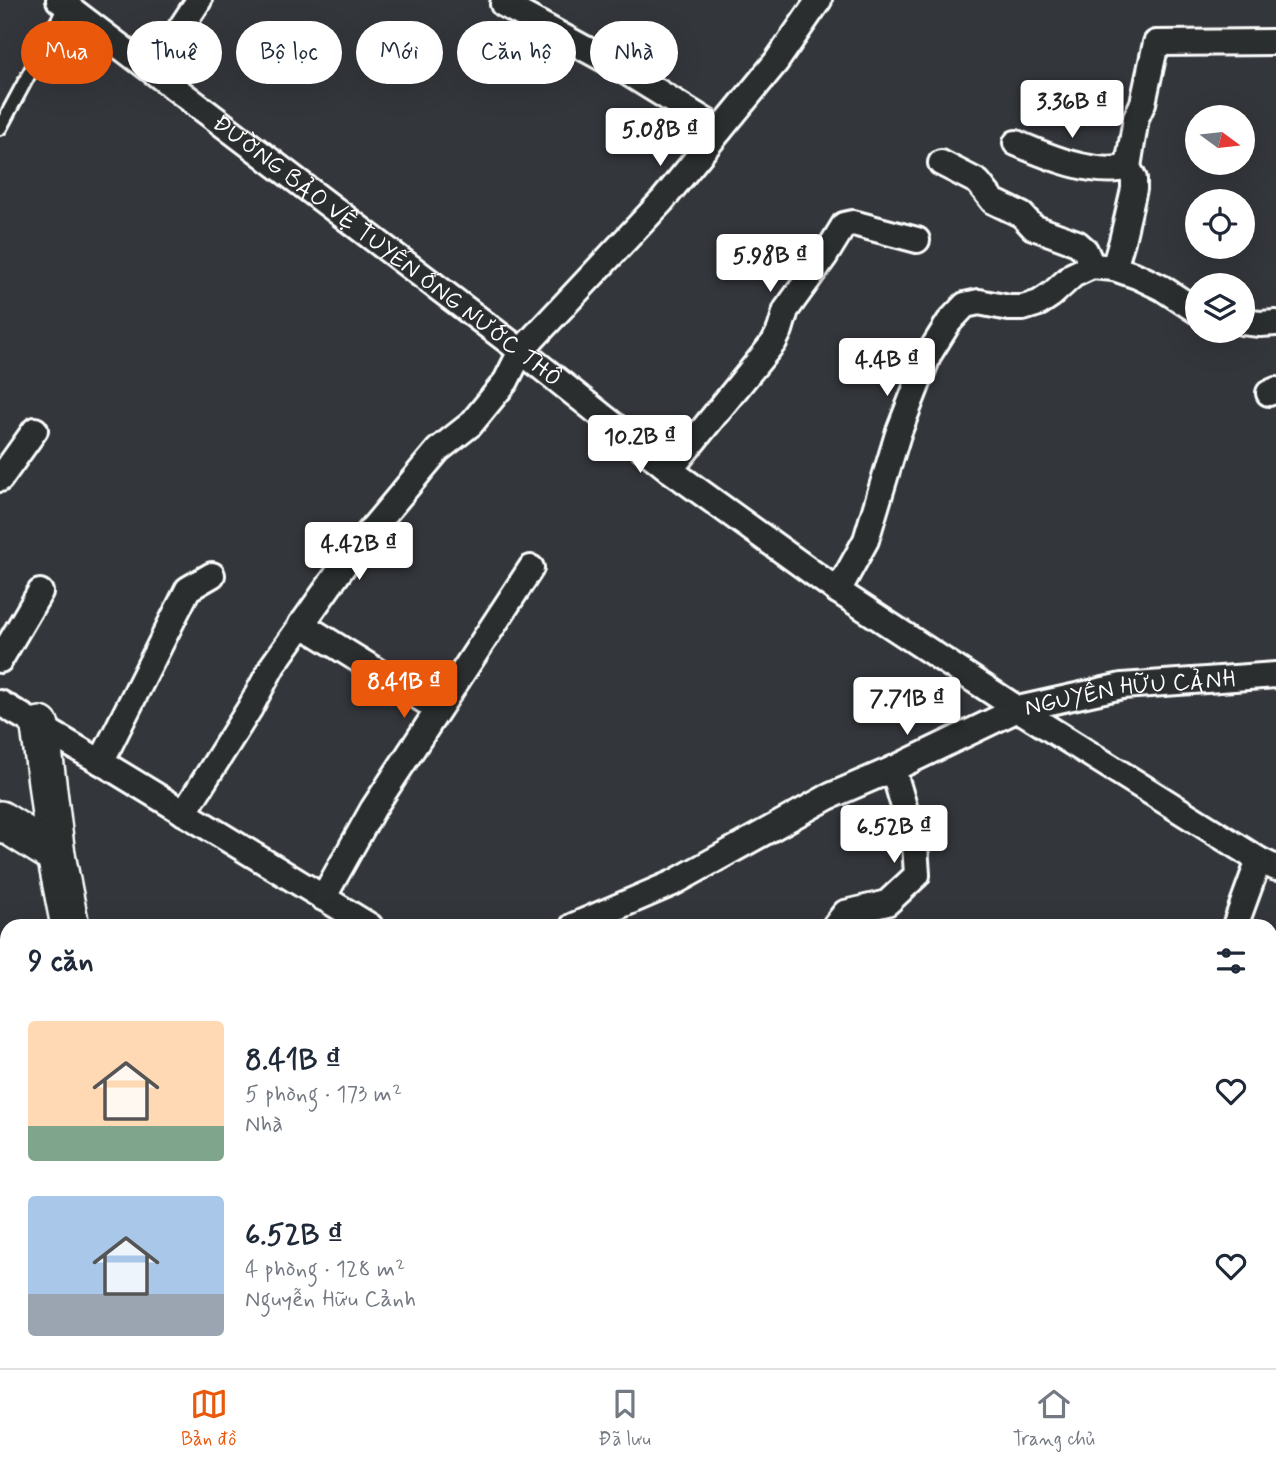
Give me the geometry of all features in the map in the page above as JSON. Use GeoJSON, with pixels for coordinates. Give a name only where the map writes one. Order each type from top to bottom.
{"type":"FeatureCollection","features":[{"type":"Feature","properties":{"kind":"street"},"geometry":{"type":"LineString","coordinates":[[186,21],[200,0]]}},
{"type":"Feature","properties":{"kind":"street"},"geometry":{"type":"LineString","coordinates":[[184,813],[250,708],[273,665],[364,538],[438,450],[471,424],[506,381],[521,351],[662,201],[776,62],[819,0]]}},
{"type":"Feature","properties":{"kind":"street","name":"ĐƯỜNG BẢO VỆ TUYẾN ỐNG NƯỚC THÔ"},"geometry":{"type":"LineString","coordinates":[[63,2],[127,50]]}},
{"type":"Feature","properties":{"kind":"street"},"geometry":{"type":"LineString","coordinates":[[503,4],[615,65],[720,130]]}},
{"type":"Feature","properties":{"kind":"street"},"geometry":{"type":"LineString","coordinates":[[838,591],[866,540],[898,434],[929,354],[949,322],[965,305],[972,303],[1023,308],[1039,303],[1073,275],[1103,267],[1122,241],[1134,189],[1134,178],[1128,167],[1136,118],[1143,103],[1156,43],[1276,42]]}},
{"type":"Feature","properties":{"kind":"street","name":"ĐƯỜNG BẢO VỆ TUYẾN ỐNG NƯỚC THÔ"},"geometry":{"type":"LineString","coordinates":[[172,84],[521,351],[670,470],[838,591],[1018,709],[1268,864]]}},
{"type":"Feature","properties":{"kind":"street"},"geometry":{"type":"LineString","coordinates":[[1016,143],[1047,157],[1106,171],[1128,167]]}},
{"type":"Feature","properties":{"kind":"street"},"geometry":{"type":"LineString","coordinates":[[940,163],[978,182],[993,201],[1022,215],[1033,227],[1077,243],[1103,267],[1138,276],[1185,303]]}},
{"type":"Feature","properties":{"kind":"street"},"geometry":{"type":"LineString","coordinates":[[670,470],[774,342],[786,310],[844,225],[853,223],[916,240]]}},
{"type":"Feature","properties":{"kind":"street"},"geometry":{"type":"LineString","coordinates":[[1255,324],[1276,323]]}},
{"type":"Feature","properties":{"kind":"street"},"geometry":{"type":"LineString","coordinates":[[0,479],[35,429]]}},
{"type":"Feature","properties":{"kind":"street"},"geometry":{"type":"LineString","coordinates":[[323,898],[373,809],[531,568]]}},
{"type":"Feature","properties":{"kind":"street"},"geometry":{"type":"LineString","coordinates":[[101,762],[188,589],[212,575]]}},
{"type":"Feature","properties":{"kind":"street"},"geometry":{"type":"LineString","coordinates":[[0,660],[40,592]]}},
{"type":"Feature","properties":{"kind":"street"},"geometry":{"type":"LineString","coordinates":[[302,624],[438,709]]}},
{"type":"Feature","properties":{"kind":"street","name":"NGUYỄN HỮU CẢNH"},"geometry":{"type":"LineString","coordinates":[[589,919],[673,883],[828,797],[1018,709],[1122,686],[1276,675]]}},
{"type":"Feature","properties":{"kind":"street"},"geometry":{"type":"LineString","coordinates":[[0,703],[358,919]]}},
{"type":"Feature","properties":{"kind":"street"},"geometry":{"type":"LineString","coordinates":[[40,726],[57,855],[69,919]]}},
{"type":"Feature","properties":{"kind":"street"},"geometry":{"type":"LineString","coordinates":[[840,919],[845,913],[887,903],[917,875],[915,844],[893,768]]}},
{"type":"Feature","properties":{"kind":"street"},"geometry":{"type":"LineString","coordinates":[[0,820],[57,855]]}},
{"type":"Feature","properties":{"kind":"street"},"geometry":{"type":"LineString","coordinates":[[1239,919],[1268,864]]}},
{"type":"Feature","properties":{"kind":"lane"},"geometry":{"type":"LineString","coordinates":[[0,128],[63,2]]}}]}
